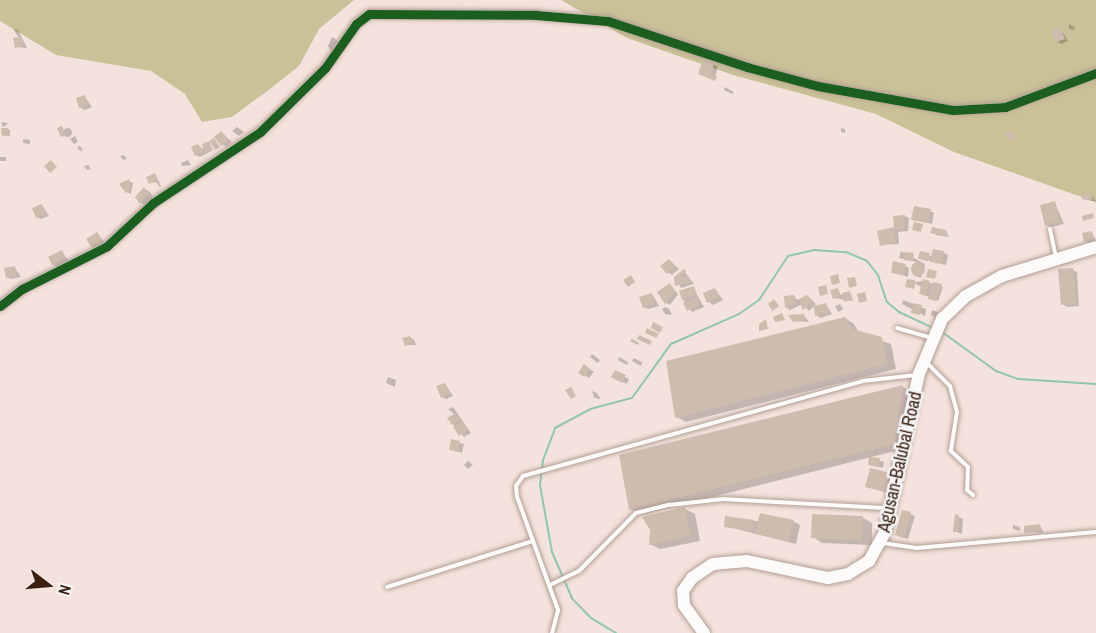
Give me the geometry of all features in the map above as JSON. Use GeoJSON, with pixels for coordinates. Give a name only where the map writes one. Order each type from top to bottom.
{"type":"FeatureCollection","features":[{"type":"Feature","properties":{"kind":"main road","name":"Agusan-Balubal Road"},"geometry":{"type":"LineString","coordinates":[[704,633],[682,598],[685,584],[702,570],[723,561],[747,561],[828,578],[862,566],[881,543],[891,508],[919,374],[932,338],[942,319],[966,296],[1002,276],[1096,247]]}},
{"type":"Feature","properties":{"kind":"street"},"geometry":{"type":"LineString","coordinates":[[0,306],[22,289],[107,246],[153,203],[260,132],[325,68],[356,24],[369,14],[536,15],[608,21],[808,83],[953,110],[1005,107],[1096,74]]}},
{"type":"Feature","properties":{"kind":"lane"},"geometry":{"type":"LineString","coordinates":[[1050,229],[1056,258]]}},
{"type":"Feature","properties":{"kind":"lane"},"geometry":{"type":"LineString","coordinates":[[897,328],[932,338]]}},
{"type":"Feature","properties":{"kind":"lane"},"geometry":{"type":"LineString","coordinates":[[923,360],[950,386],[957,412],[951,451],[968,467],[967,490],[973,495]]}},
{"type":"Feature","properties":{"kind":"lane"},"geometry":{"type":"LineString","coordinates":[[552,633],[558,610],[552,584],[533,541],[516,486],[519,479],[536,471],[863,381],[919,374]]}},
{"type":"Feature","properties":{"kind":"lane"},"geometry":{"type":"LineString","coordinates":[[552,584],[579,571],[626,520],[636,513],[669,505],[724,499],[891,508]]}},
{"type":"Feature","properties":{"kind":"lane"},"geometry":{"type":"LineString","coordinates":[[881,543],[916,548],[1096,532]]}},
{"type":"Feature","properties":{"kind":"lane"},"geometry":{"type":"LineString","coordinates":[[387,587],[533,541]]}},
{"type":"Feature","properties":{"kind":"shaded area"},"geometry":{"type":"Polygon","coordinates":[[[0,0],[354,0],[319,29],[299,66],[232,117],[202,122],[185,94],[151,71],[56,55],[0,21],[0,0]]]}},
{"type":"Feature","properties":{"kind":"shaded area"},"geometry":{"type":"Polygon","coordinates":[[[561,0],[1096,0],[1096,202],[954,152],[876,114],[733,75],[627,38],[561,0]]]}},
{"type":"Feature","properties":{"kind":"building"},"geometry":{"type":"Polygon","coordinates":[[[1060,27],[1065,39],[1056,42],[1051,30],[1060,27]]]}},
{"type":"Feature","properties":{"kind":"building"},"geometry":{"type":"Polygon","coordinates":[[[21,36],[23,46],[15,48],[13,38],[21,36]]]}},
{"type":"Feature","properties":{"kind":"building"},"geometry":{"type":"Polygon","coordinates":[[[703,59],[714,63],[711,74],[717,76],[715,81],[698,74],[703,59]]]}},
{"type":"Feature","properties":{"kind":"building"},"geometry":{"type":"Polygon","coordinates":[[[85,95],[88,105],[79,108],[76,98],[85,95]]]}},
{"type":"Feature","properties":{"kind":"building"},"geometry":{"type":"Polygon","coordinates":[[[62,126],[66,135],[61,137],[57,128],[62,126]]]}},
{"type":"Feature","properties":{"kind":"building"},"geometry":{"type":"Polygon","coordinates":[[[1,128],[8,128],[9,135],[2,136],[1,128]]]}},
{"type":"Feature","properties":{"kind":"building"},"geometry":{"type":"Polygon","coordinates":[[[1008,130],[1017,136],[1014,141],[1005,136],[1008,130]]]}},
{"type":"Feature","properties":{"kind":"building"},"geometry":{"type":"Polygon","coordinates":[[[221,131],[229,140],[221,146],[214,137],[221,131]]]}},
{"type":"Feature","properties":{"kind":"building"},"geometry":{"type":"Polygon","coordinates":[[[214,138],[220,147],[215,150],[209,141],[214,138]]]}},
{"type":"Feature","properties":{"kind":"building"},"geometry":{"type":"Polygon","coordinates":[[[209,141],[212,150],[205,152],[202,144],[209,141]]]}},
{"type":"Feature","properties":{"kind":"building"},"geometry":{"type":"Polygon","coordinates":[[[198,144],[204,152],[195,156],[191,147],[198,144]]]}},
{"type":"Feature","properties":{"kind":"building"},"geometry":{"type":"Polygon","coordinates":[[[51,160],[57,167],[50,173],[44,166],[51,160]]]}},
{"type":"Feature","properties":{"kind":"building"},"geometry":{"type":"Polygon","coordinates":[[[155,173],[158,180],[149,184],[146,177],[155,173]]]}},
{"type":"Feature","properties":{"kind":"building"},"geometry":{"type":"Polygon","coordinates":[[[129,179],[131,190],[126,193],[119,184],[129,179]]]}},
{"type":"Feature","properties":{"kind":"building"},"geometry":{"type":"Polygon","coordinates":[[[144,187],[148,193],[140,204],[135,197],[144,187]]]}},
{"type":"Feature","properties":{"kind":"building"},"geometry":{"type":"Polygon","coordinates":[[[1082,193],[1093,194],[1092,200],[1082,199],[1082,193]]]}},
{"type":"Feature","properties":{"kind":"building"},"geometry":{"type":"Polygon","coordinates":[[[1055,201],[1060,222],[1045,226],[1040,205],[1055,201]]]}},
{"type":"Feature","properties":{"kind":"building"},"geometry":{"type":"Polygon","coordinates":[[[42,204],[46,214],[36,218],[32,208],[42,204]]]}},
{"type":"Feature","properties":{"kind":"building"},"geometry":{"type":"Polygon","coordinates":[[[914,206],[931,209],[928,223],[911,220],[914,206]]]}},
{"type":"Feature","properties":{"kind":"building"},"geometry":{"type":"Polygon","coordinates":[[[1093,213],[1094,218],[1083,221],[1082,216],[1093,213]]]}},
{"type":"Feature","properties":{"kind":"building"},"geometry":{"type":"Polygon","coordinates":[[[905,215],[904,229],[894,230],[896,242],[880,246],[877,231],[894,227],[893,216],[905,215]]]}},
{"type":"Feature","properties":{"kind":"building"},"geometry":{"type":"Polygon","coordinates":[[[914,222],[923,224],[921,232],[912,230],[914,222]]]}},
{"type":"Feature","properties":{"kind":"building"},"geometry":{"type":"Polygon","coordinates":[[[932,227],[946,230],[945,236],[930,233],[932,227]]]}},
{"type":"Feature","properties":{"kind":"building"},"geometry":{"type":"Polygon","coordinates":[[[1092,231],[1094,240],[1084,242],[1082,233],[1092,231]]]}},
{"type":"Feature","properties":{"kind":"building"},"geometry":{"type":"Polygon","coordinates":[[[97,232],[103,241],[92,248],[86,239],[97,232]]]}},
{"type":"Feature","properties":{"kind":"building"},"geometry":{"type":"Polygon","coordinates":[[[933,249],[944,251],[942,264],[930,262],[933,249]]]}},
{"type":"Feature","properties":{"kind":"building"},"geometry":{"type":"Polygon","coordinates":[[[62,250],[66,258],[52,265],[48,257],[62,250]]]}},
{"type":"Feature","properties":{"kind":"building"},"geometry":{"type":"Polygon","coordinates":[[[920,251],[930,253],[928,261],[918,259],[920,251]]]}},
{"type":"Feature","properties":{"kind":"building"},"geometry":{"type":"Polygon","coordinates":[[[905,252],[914,253],[913,261],[904,260],[905,252]]]}},
{"type":"Feature","properties":{"kind":"building"},"geometry":{"type":"Polygon","coordinates":[[[669,259],[676,267],[667,274],[660,266],[669,259]]]}},
{"type":"Feature","properties":{"kind":"building"},"geometry":{"type":"Polygon","coordinates":[[[893,261],[906,264],[903,275],[891,273],[893,261]]]}},
{"type":"Feature","properties":{"kind":"building"},"geometry":{"type":"Polygon","coordinates":[[[915,262],[921,262],[925,269],[921,276],[915,276],[911,272],[911,266],[915,262]]]}},
{"type":"Feature","properties":{"kind":"building"},"geometry":{"type":"Polygon","coordinates":[[[15,266],[17,276],[6,278],[4,268],[15,266]]]}},
{"type":"Feature","properties":{"kind":"building"},"geometry":{"type":"Polygon","coordinates":[[[1073,268],[1076,304],[1061,305],[1058,269],[1073,268]]]}},
{"type":"Feature","properties":{"kind":"building"},"geometry":{"type":"Polygon","coordinates":[[[684,269],[686,272],[679,277],[688,276],[691,282],[675,286],[674,277],[684,269]]]}},
{"type":"Feature","properties":{"kind":"building"},"geometry":{"type":"Polygon","coordinates":[[[928,269],[937,271],[935,279],[926,277],[928,269]]]}},
{"type":"Feature","properties":{"kind":"building"},"geometry":{"type":"Polygon","coordinates":[[[838,274],[840,283],[832,285],[830,276],[838,274]]]}},
{"type":"Feature","properties":{"kind":"building"},"geometry":{"type":"Polygon","coordinates":[[[631,275],[635,282],[628,287],[623,280],[631,275]]]}},
{"type":"Feature","properties":{"kind":"building"},"geometry":{"type":"Polygon","coordinates":[[[855,277],[857,286],[849,288],[847,278],[855,277]]]}},
{"type":"Feature","properties":{"kind":"building"},"geometry":{"type":"Polygon","coordinates":[[[907,279],[915,280],[914,289],[905,287],[907,279]]]}},
{"type":"Feature","properties":{"kind":"building"},"geometry":{"type":"Polygon","coordinates":[[[923,279],[930,281],[926,296],[919,294],[923,279]]]}},
{"type":"Feature","properties":{"kind":"building"},"geometry":{"type":"Polygon","coordinates":[[[933,282],[942,284],[939,293],[930,290],[933,282]]]}},
{"type":"Feature","properties":{"kind":"building"},"geometry":{"type":"Polygon","coordinates":[[[670,283],[675,291],[665,304],[657,292],[670,283]]]}},
{"type":"Feature","properties":{"kind":"building"},"geometry":{"type":"Polygon","coordinates":[[[826,285],[828,294],[820,296],[818,287],[826,285]]]}},
{"type":"Feature","properties":{"kind":"building"},"geometry":{"type":"Polygon","coordinates":[[[694,286],[697,295],[682,300],[679,291],[694,286]]]}},
{"type":"Feature","properties":{"kind":"building"},"geometry":{"type":"Polygon","coordinates":[[[715,288],[720,297],[707,303],[703,293],[715,288]]]}},
{"type":"Feature","properties":{"kind":"building"},"geometry":{"type":"Polygon","coordinates":[[[838,288],[840,297],[833,299],[830,290],[838,288]]]}},
{"type":"Feature","properties":{"kind":"building"},"geometry":{"type":"Polygon","coordinates":[[[850,291],[852,300],[844,302],[842,293],[850,291]]]}},
{"type":"Feature","properties":{"kind":"building"},"geometry":{"type":"Polygon","coordinates":[[[930,291],[939,293],[936,301],[928,299],[930,291]]]}},
{"type":"Feature","properties":{"kind":"building"},"geometry":{"type":"Polygon","coordinates":[[[865,292],[867,301],[859,303],[857,294],[865,292]]]}},
{"type":"Feature","properties":{"kind":"building"},"geometry":{"type":"Polygon","coordinates":[[[652,293],[655,304],[643,308],[639,297],[652,293]]]}},
{"type":"Feature","properties":{"kind":"building"},"geometry":{"type":"Polygon","coordinates":[[[794,295],[797,303],[785,308],[784,296],[794,295]]]}},
{"type":"Feature","properties":{"kind":"building"},"geometry":{"type":"Polygon","coordinates":[[[807,295],[813,301],[803,310],[799,299],[807,295]]]}},
{"type":"Feature","properties":{"kind":"building"},"geometry":{"type":"Polygon","coordinates":[[[697,297],[700,305],[687,311],[683,303],[697,297]]]}},
{"type":"Feature","properties":{"kind":"building"},"geometry":{"type":"Polygon","coordinates":[[[774,299],[779,306],[772,311],[768,304],[774,299]]]}},
{"type":"Feature","properties":{"kind":"building"},"geometry":{"type":"Polygon","coordinates":[[[826,303],[829,312],[815,316],[814,306],[826,303]]]}},
{"type":"Feature","properties":{"kind":"building"},"geometry":{"type":"Polygon","coordinates":[[[913,303],[922,305],[920,315],[911,313],[913,303]]]}},
{"type":"Feature","properties":{"kind":"building"},"geometry":{"type":"Polygon","coordinates":[[[782,313],[785,320],[775,322],[773,317],[782,313]]]}},
{"type":"Feature","properties":{"kind":"building"},"geometry":{"type":"Polygon","coordinates":[[[804,314],[805,320],[793,322],[788,315],[804,314]]]}},
{"type":"Feature","properties":{"kind":"building"},"geometry":{"type":"Polygon","coordinates":[[[845,317],[851,329],[882,337],[887,364],[675,418],[666,361],[845,317]]]}},
{"type":"Feature","properties":{"kind":"building"},"geometry":{"type":"Polygon","coordinates":[[[766,319],[768,329],[759,331],[759,324],[766,319]]]}},
{"type":"Feature","properties":{"kind":"building"},"geometry":{"type":"Polygon","coordinates":[[[653,322],[663,327],[660,333],[651,328],[653,322]]]}},
{"type":"Feature","properties":{"kind":"building"},"geometry":{"type":"Polygon","coordinates":[[[647,328],[659,334],[656,338],[645,333],[647,328]]]}},
{"type":"Feature","properties":{"kind":"building"},"geometry":{"type":"Polygon","coordinates":[[[639,335],[652,341],[650,345],[637,339],[639,335]]]}},
{"type":"Feature","properties":{"kind":"building"},"geometry":{"type":"Polygon","coordinates":[[[410,336],[413,343],[405,346],[402,338],[410,336]]]}},
{"type":"Feature","properties":{"kind":"building"},"geometry":{"type":"Polygon","coordinates":[[[584,364],[590,369],[584,377],[578,373],[584,364]]]}},
{"type":"Feature","properties":{"kind":"building"},"geometry":{"type":"Polygon","coordinates":[[[615,370],[626,375],[622,383],[611,377],[615,370]]]}},
{"type":"Feature","properties":{"kind":"building"},"geometry":{"type":"Polygon","coordinates":[[[445,383],[450,393],[441,398],[436,386],[445,383]]]}},
{"type":"Feature","properties":{"kind":"building"},"geometry":{"type":"Polygon","coordinates":[[[903,385],[894,444],[629,510],[619,455],[903,385]]]}},
{"type":"Feature","properties":{"kind":"building"},"geometry":{"type":"Polygon","coordinates":[[[571,387],[576,396],[571,399],[565,390],[571,387]]]}},
{"type":"Feature","properties":{"kind":"building"},"geometry":{"type":"Polygon","coordinates":[[[456,413],[461,419],[452,425],[447,418],[456,413]]]}},
{"type":"Feature","properties":{"kind":"building"},"geometry":{"type":"Polygon","coordinates":[[[462,421],[468,430],[459,436],[453,427],[462,421]]]}},
{"type":"Feature","properties":{"kind":"building"},"geometry":{"type":"Polygon","coordinates":[[[451,439],[460,441],[458,452],[449,450],[451,439]]]}},
{"type":"Feature","properties":{"kind":"building"},"geometry":{"type":"Polygon","coordinates":[[[869,457],[880,458],[879,467],[868,465],[869,457]]]}},
{"type":"Feature","properties":{"kind":"building"},"geometry":{"type":"Polygon","coordinates":[[[870,468],[890,473],[885,492],[865,487],[870,468]]]}},
{"type":"Feature","properties":{"kind":"building"},"geometry":{"type":"Polygon","coordinates":[[[685,507],[691,536],[649,545],[650,530],[642,517],[685,507]]]}},
{"type":"Feature","properties":{"kind":"building"},"geometry":{"type":"Polygon","coordinates":[[[902,510],[911,512],[904,538],[895,535],[902,510]]]}},
{"type":"Feature","properties":{"kind":"building"},"geometry":{"type":"Polygon","coordinates":[[[760,513],[794,520],[789,541],[755,534],[760,513]]]}},
{"type":"Feature","properties":{"kind":"building"},"geometry":{"type":"Polygon","coordinates":[[[812,514],[863,516],[862,540],[811,538],[812,514]]]}},
{"type":"Feature","properties":{"kind":"building"},"geometry":{"type":"Polygon","coordinates":[[[955,514],[959,515],[958,532],[953,532],[955,514]]]}},
{"type":"Feature","properties":{"kind":"building"},"geometry":{"type":"Polygon","coordinates":[[[725,516],[754,520],[753,531],[724,527],[725,516]]]}},
{"type":"Feature","properties":{"kind":"building"},"geometry":{"type":"Polygon","coordinates":[[[1040,524],[1041,531],[1024,533],[1024,526],[1040,524]]]}},
{"type":"Feature","properties":{"kind":"waterway"},"geometry":{"type":"LineString","coordinates":[[616,633],[591,618],[572,598],[552,552],[540,485],[543,460],[555,428],[590,409],[632,398],[671,344],[739,314],[759,300],[788,256],[814,250],[846,252],[867,261],[878,275],[887,302],[899,312],[931,327]]}},
{"type":"Feature","properties":{"kind":"waterway"},"geometry":{"type":"LineString","coordinates":[[942,332],[996,371],[1018,379],[1096,384]]}},
{"type":"Feature","properties":{"kind":"cycle path"},"geometry":{"type":"LineString","coordinates":[[0,306],[22,289],[107,246],[153,203],[260,132],[325,68],[356,24],[369,14],[536,15],[608,21],[747,67],[818,86],[953,110],[1005,107],[1096,73]]}}]}
